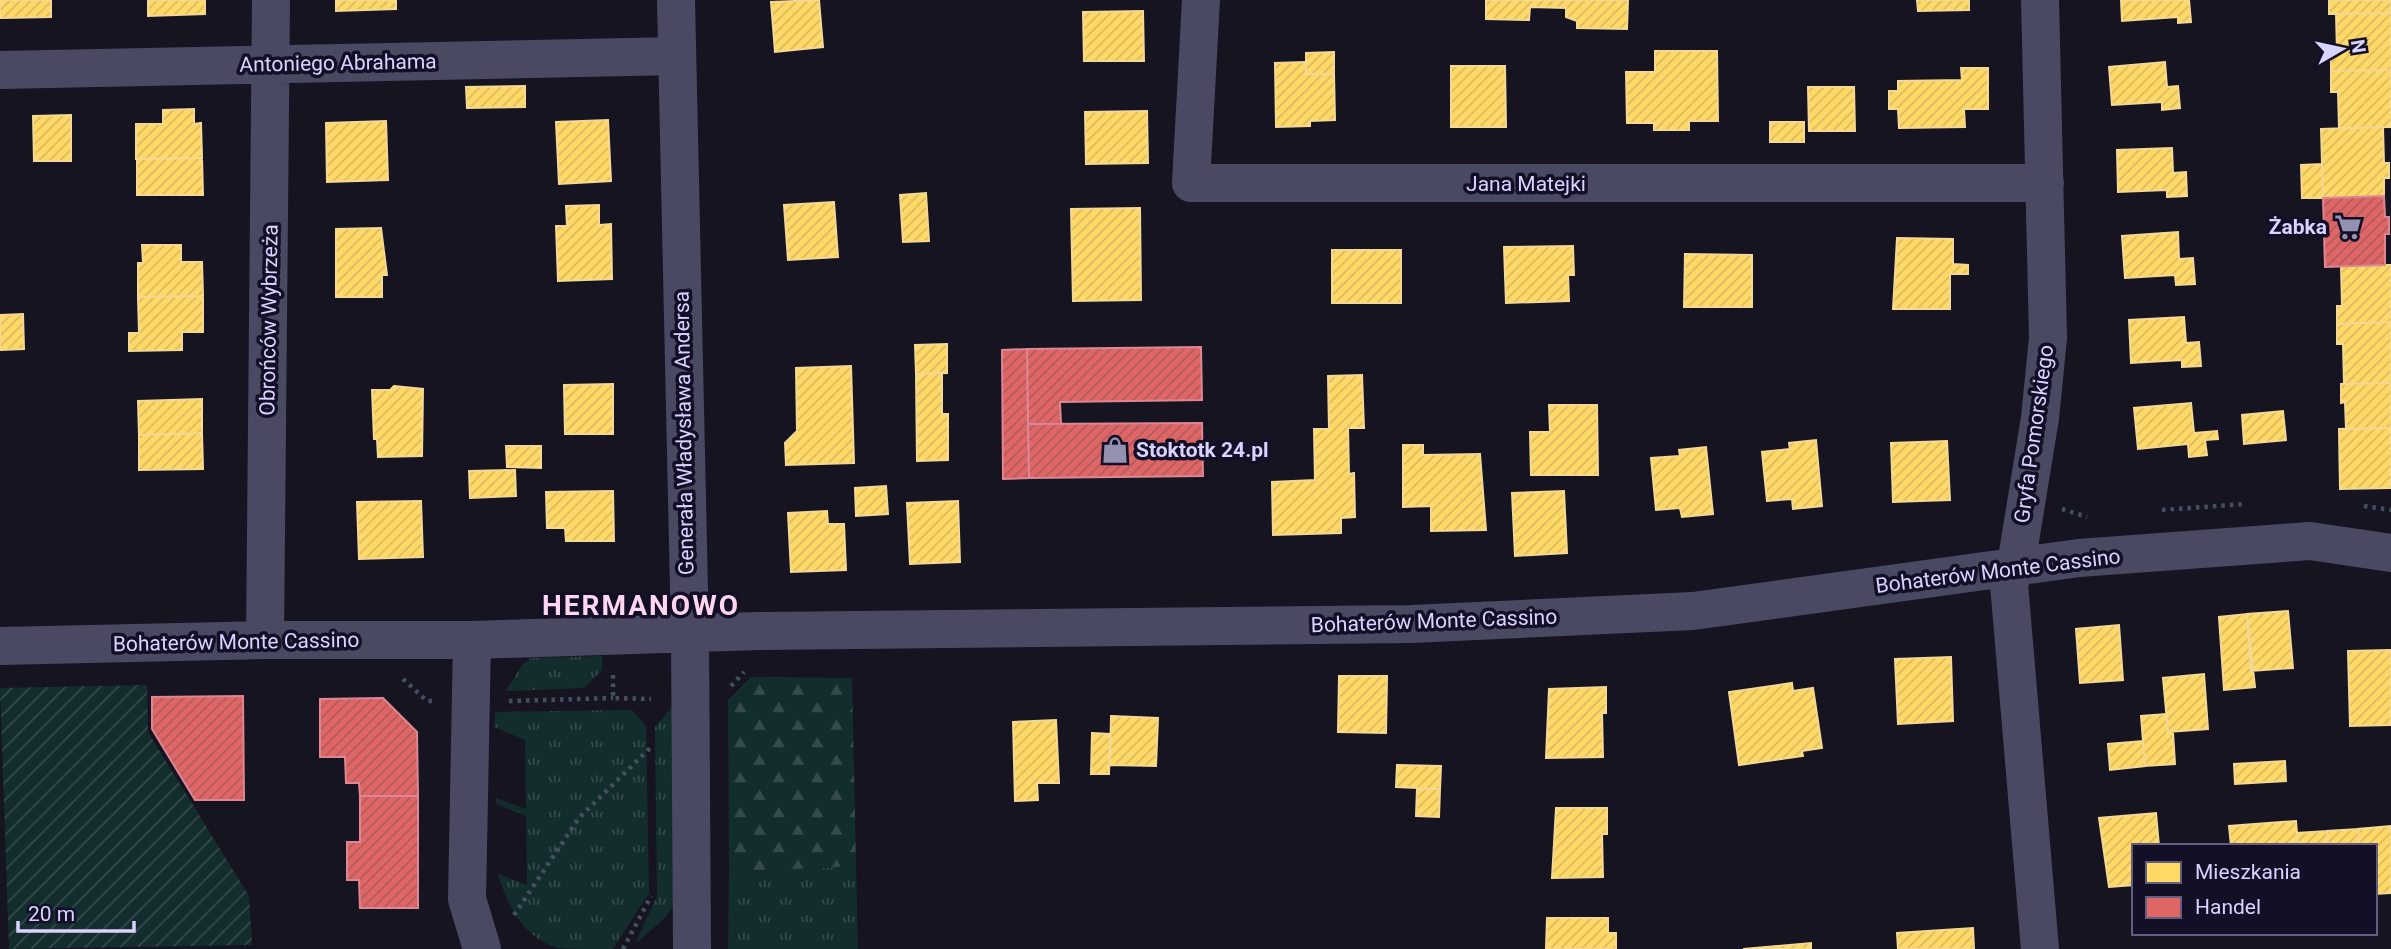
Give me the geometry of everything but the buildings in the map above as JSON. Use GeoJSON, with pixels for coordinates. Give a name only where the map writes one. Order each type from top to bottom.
{"type":"FeatureCollection","features":[{"type":"Feature","properties":{"kind":"street","name":"Obrońców Wybrzeża"},"geometry":{"type":"LineString","coordinates":[[265,640],[271,0]]}},
{"type":"Feature","properties":{"kind":"street","name":"Generała Władysława Andersa"},"geometry":{"type":"LineString","coordinates":[[676,0],[690,635],[692,949]]}},
{"type":"Feature","properties":{"kind":"street","name":"Jana Matejki"},"geometry":{"type":"LineString","coordinates":[[1201,0],[1191,183],[2045,183]]}},
{"type":"Feature","properties":{"kind":"street","name":"Gryfa Pomorskiego"},"geometry":{"type":"LineString","coordinates":[[2040,0],[2049,260],[2045,385],[2016,565],[2009,584],[2040,949]]}},
{"type":"Feature","properties":{"kind":"street","name":"Antoniego Abrahama"},"geometry":{"type":"LineString","coordinates":[[0,70],[677,56]]}},
{"type":"Feature","properties":{"kind":"street","name":"Bohaterów Monte Cassino"},"geometry":{"type":"LineString","coordinates":[[0,646],[265,640],[472,640],[760,631],[1411,624],[1693,611],[2016,565],[2310,541],[2391,553]]}},
{"type":"Feature","properties":{"kind":"street"},"geometry":{"type":"LineString","coordinates":[[472,640],[467,899],[482,949]]}},
{"type":"Feature","properties":{"kind":"path"},"geometry":{"type":"LineString","coordinates":[[2154,510],[2255,503]]}},
{"type":"Feature","properties":{"kind":"path"},"geometry":{"type":"LineString","coordinates":[[2353,505],[2391,510]]}},
{"type":"Feature","properties":{"kind":"path"},"geometry":{"type":"LineString","coordinates":[[2054,506],[2087,517],[2100,516]]}},
{"type":"Feature","properties":{"kind":"path"},"geometry":{"type":"LineString","coordinates":[[652,699],[652,711]]}},
{"type":"Feature","properties":{"kind":"path"},"geometry":{"type":"LineString","coordinates":[[652,734],[652,760]]}},
{"type":"Feature","properties":{"kind":"path"},"geometry":{"type":"LineString","coordinates":[[516,912],[579,818],[652,746]]}},
{"type":"Feature","properties":{"kind":"path"},"geometry":{"type":"LineString","coordinates":[[623,949],[652,895]]}},
{"type":"Feature","properties":{"kind":"green space"},"geometry":{"type":"Polygon","coordinates":[[[602,656],[602,670],[584,688],[506,691],[522,665],[531,658],[602,656]]]}},
{"type":"Feature","properties":{"kind":"green space"},"geometry":{"type":"Polygon","coordinates":[[[751,677],[852,678],[856,866],[729,872],[728,700],[751,677]]]}},
{"type":"Feature","properties":{"kind":"green space"},"geometry":{"type":"Polygon","coordinates":[[[147,685],[148,732],[249,896],[252,945],[9,949],[0,688],[147,685]]]}},
{"type":"Feature","properties":{"kind":"green space"},"geometry":{"type":"Polygon","coordinates":[[[672,707],[674,904],[665,918],[635,944],[657,896],[655,727],[672,707]]]}},
{"type":"Feature","properties":{"kind":"green space"},"geometry":{"type":"Polygon","coordinates":[[[632,710],[646,726],[649,893],[613,949],[558,948],[535,937],[518,919],[498,874],[527,885],[526,816],[496,804],[496,798],[526,809],[525,740],[494,727],[495,712],[632,710]]]}},
{"type":"Feature","properties":{"kind":"green space"},"geometry":{"type":"Polygon","coordinates":[[[856,866],[858,949],[728,949],[729,872],[856,866]]]}},
{"type":"Feature","properties":{"kind":"place","name":"Żabka"},"geometry":{"type":"Point","coordinates":[2348,227]}},
{"type":"Feature","properties":{"kind":"place","name":"Stoktotk 24.pl"},"geometry":{"type":"Point","coordinates":[1115,450]}},
{"type":"Feature","properties":{"kind":"district","name":"HERMANOWO"},"geometry":{"type":"Point","coordinates":[641,605]}}]}
